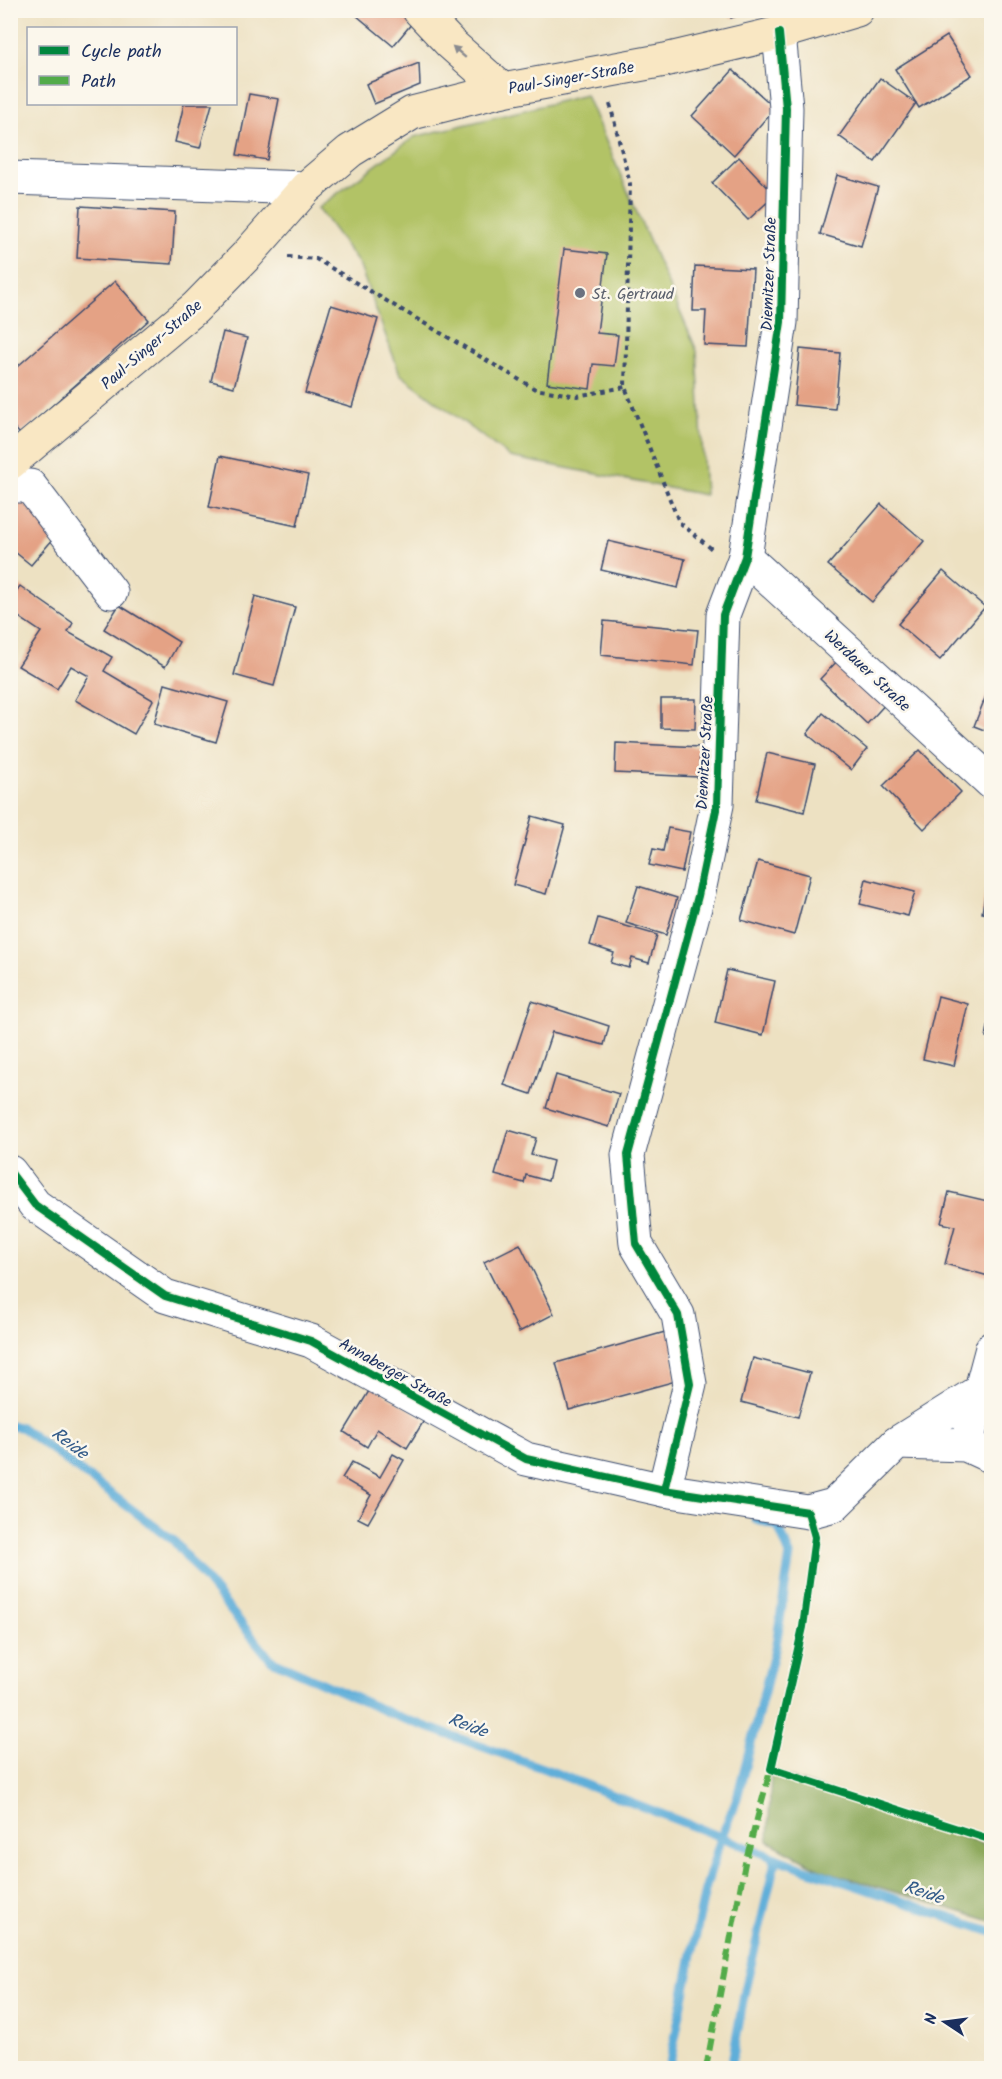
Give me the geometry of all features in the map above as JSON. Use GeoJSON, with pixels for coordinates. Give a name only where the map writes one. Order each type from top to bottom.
{"type":"FeatureCollection","features":[{"type":"Feature","properties":{"kind":"street"},"geometry":{"type":"LineString","coordinates":[[419,10],[451,44],[503,90]]}},
{"type":"Feature","properties":{"kind":"street","name":"Paul-Singer-Straße"},"geometry":{"type":"LineString","coordinates":[[10,463],[195,308],[247,255],[306,188],[350,151],[412,113],[503,90],[601,72],[779,33],[857,10]]}},
{"type":"Feature","properties":{"kind":"street","name":"Diemitzer Straße"},"geometry":{"type":"LineString","coordinates":[[664,1490],[690,1384],[678,1315],[636,1244],[628,1155],[698,896],[717,805],[723,615],[745,557],[781,322],[786,108],[779,33]]}},
{"type":"Feature","properties":{"kind":"street"},"geometry":{"type":"LineString","coordinates":[[10,178],[306,188]]}},
{"type":"Feature","properties":{"kind":"street"},"geometry":{"type":"LineString","coordinates":[[10,486],[30,486],[111,591]]}},
{"type":"Feature","properties":{"kind":"street","name":"Werdauer Straße"},"geometry":{"type":"LineString","coordinates":[[745,557],[992,783]]}},
{"type":"Feature","properties":{"kind":"street","name":"Annaberger Straße"},"geometry":{"type":"LineString","coordinates":[[10,1172],[35,1205],[165,1296],[311,1341],[526,1460],[664,1490],[808,1512],[834,1505],[897,1443]]}},
{"type":"Feature","properties":{"kind":"street"},"geometry":{"type":"LineString","coordinates":[[897,1443],[979,1451],[978,1392],[992,1348]]}},
{"type":"Feature","properties":{"kind":"street"},"geometry":{"type":"LineString","coordinates":[[897,1443],[978,1392]]}},
{"type":"Feature","properties":{"kind":"path"},"geometry":{"type":"LineString","coordinates":[[601,72],[630,184],[625,387],[679,522],[716,553],[745,557]]}},
{"type":"Feature","properties":{"kind":"path"},"geometry":{"type":"LineString","coordinates":[[247,255],[316,259],[535,389],[577,396],[625,387]]}},
{"type":"Feature","properties":{"kind":"green space"},"geometry":{"type":"Polygon","coordinates":[[[586,95],[697,351],[705,495],[510,457],[400,374],[359,264],[318,208],[414,137],[586,95]]]}},
{"type":"Feature","properties":{"kind":"green space"},"geometry":{"type":"Polygon","coordinates":[[[771,1771],[991,1847],[991,1921],[822,1870],[768,1841],[771,1771]]]}},
{"type":"Feature","properties":{"kind":"building"},"geometry":{"type":"Polygon","coordinates":[[[350,10],[400,10],[413,22],[393,46],[350,10]]]}},
{"type":"Feature","properties":{"kind":"building"},"geometry":{"type":"Polygon","coordinates":[[[730,10],[751,10],[751,11],[731,18],[730,10]]]}},
{"type":"Feature","properties":{"kind":"building"},"geometry":{"type":"Polygon","coordinates":[[[947,36],[972,75],[919,108],[895,69],[947,36]]]}},
{"type":"Feature","properties":{"kind":"building"},"geometry":{"type":"Polygon","coordinates":[[[419,63],[420,85],[374,104],[366,84],[419,63]]]}},
{"type":"Feature","properties":{"kind":"building"},"geometry":{"type":"Polygon","coordinates":[[[733,70],[775,108],[734,155],[692,116],[733,70]]]}},
{"type":"Feature","properties":{"kind":"building"},"geometry":{"type":"Polygon","coordinates":[[[880,78],[916,103],[875,162],[839,136],[880,78]]]}},
{"type":"Feature","properties":{"kind":"building"},"geometry":{"type":"Polygon","coordinates":[[[249,94],[279,99],[267,160],[237,155],[249,94]]]}},
{"type":"Feature","properties":{"kind":"building"},"geometry":{"type":"Polygon","coordinates":[[[184,105],[212,105],[200,148],[175,142],[184,105]]]}},
{"type":"Feature","properties":{"kind":"building"},"geometry":{"type":"Polygon","coordinates":[[[739,157],[775,195],[748,220],[712,183],[739,157]]]}},
{"type":"Feature","properties":{"kind":"building"},"geometry":{"type":"Polygon","coordinates":[[[837,175],[878,187],[861,246],[820,234],[837,175]]]}},
{"type":"Feature","properties":{"kind":"building"},"geometry":{"type":"Polygon","coordinates":[[[80,206],[175,212],[172,264],[77,258],[80,206]]]}},
{"type":"Feature","properties":{"kind":"building","name":"St. Gertraud"},"geometry":{"type":"Polygon","coordinates":[[[564,249],[607,254],[597,333],[618,335],[614,366],[593,364],[590,389],[547,383],[564,249]]]}},
{"type":"Feature","properties":{"kind":"building"},"geometry":{"type":"Polygon","coordinates":[[[695,266],[753,269],[748,347],[704,345],[706,311],[693,311],[695,266]]]}},
{"type":"Feature","properties":{"kind":"building"},"geometry":{"type":"Polygon","coordinates":[[[115,281],[149,320],[20,434],[10,423],[10,373],[115,281]]]}},
{"type":"Feature","properties":{"kind":"building"},"geometry":{"type":"Polygon","coordinates":[[[331,305],[378,319],[352,407],[305,393],[331,305]]]}},
{"type":"Feature","properties":{"kind":"building"},"geometry":{"type":"Polygon","coordinates":[[[223,332],[247,338],[234,387],[211,381],[223,332]]]}},
{"type":"Feature","properties":{"kind":"building"},"geometry":{"type":"Polygon","coordinates":[[[800,349],[840,353],[835,409],[794,405],[800,349]]]}},
{"type":"Feature","properties":{"kind":"building"},"geometry":{"type":"Polygon","coordinates":[[[220,456],[308,475],[297,526],[209,507],[220,456]]]}},
{"type":"Feature","properties":{"kind":"building"},"geometry":{"type":"Polygon","coordinates":[[[14,493],[59,532],[31,565],[10,548],[10,497],[14,493]]]}},
{"type":"Feature","properties":{"kind":"building"},"geometry":{"type":"Polygon","coordinates":[[[881,504],[924,541],[872,602],[828,565],[881,504]]]}},
{"type":"Feature","properties":{"kind":"building"},"geometry":{"type":"Polygon","coordinates":[[[608,541],[685,559],[678,588],[601,570],[608,541]]]}},
{"type":"Feature","properties":{"kind":"building"},"geometry":{"type":"Polygon","coordinates":[[[943,571],[985,607],[940,660],[898,624],[943,571]]]}},
{"type":"Feature","properties":{"kind":"building"},"geometry":{"type":"Polygon","coordinates":[[[20,586],[73,623],[68,632],[112,657],[104,671],[153,700],[134,734],[75,700],[89,676],[71,666],[57,689],[18,666],[41,632],[10,611],[10,600],[20,586]]]}},
{"type":"Feature","properties":{"kind":"building"},"geometry":{"type":"Polygon","coordinates":[[[255,596],[295,607],[274,686],[234,675],[255,596]]]}},
{"type":"Feature","properties":{"kind":"building"},"geometry":{"type":"Polygon","coordinates":[[[119,605],[179,642],[165,667],[104,629],[119,605]]]}},
{"type":"Feature","properties":{"kind":"building"},"geometry":{"type":"Polygon","coordinates":[[[604,621],[698,630],[694,665],[601,655],[604,621]]]}},
{"type":"Feature","properties":{"kind":"building"},"geometry":{"type":"Polygon","coordinates":[[[843,655],[890,699],[867,724],[820,679],[843,655]]]}},
{"type":"Feature","properties":{"kind":"building"},"geometry":{"type":"Polygon","coordinates":[[[992,683],[992,733],[974,726],[992,683]]]}},
{"type":"Feature","properties":{"kind":"building"},"geometry":{"type":"Polygon","coordinates":[[[165,684],[228,702],[216,742],[154,724],[165,684]]]}},
{"type":"Feature","properties":{"kind":"building"},"geometry":{"type":"Polygon","coordinates":[[[661,699],[696,699],[695,729],[661,728],[661,699]]]}},
{"type":"Feature","properties":{"kind":"building"},"geometry":{"type":"Polygon","coordinates":[[[823,713],[867,749],[851,770],[807,734],[823,713]]]}},
{"type":"Feature","properties":{"kind":"building"},"geometry":{"type":"Polygon","coordinates":[[[616,743],[700,747],[699,777],[615,773],[616,743]]]}},
{"type":"Feature","properties":{"kind":"building"},"geometry":{"type":"Polygon","coordinates":[[[920,750],[961,792],[924,829],[883,786],[920,750]]]}},
{"type":"Feature","properties":{"kind":"building"},"geometry":{"type":"Polygon","coordinates":[[[767,753],[815,764],[804,812],[756,800],[767,753]]]}},
{"type":"Feature","properties":{"kind":"building"},"geometry":{"type":"Polygon","coordinates":[[[532,816],[565,825],[546,894],[513,885],[532,816]]]}},
{"type":"Feature","properties":{"kind":"building"},"geometry":{"type":"Polygon","coordinates":[[[668,828],[690,832],[682,872],[649,865],[653,849],[663,851],[668,828]]]}},
{"type":"Feature","properties":{"kind":"building"},"geometry":{"type":"Polygon","coordinates":[[[758,861],[810,875],[794,935],[741,920],[758,861]]]}},
{"type":"Feature","properties":{"kind":"building"},"geometry":{"type":"Polygon","coordinates":[[[866,879],[915,892],[908,916],[860,904],[866,879]]]}},
{"type":"Feature","properties":{"kind":"building"},"geometry":{"type":"Polygon","coordinates":[[[987,883],[992,884],[992,915],[982,913],[987,883]]]}},
{"type":"Feature","properties":{"kind":"building"},"geometry":{"type":"Polygon","coordinates":[[[638,886],[677,898],[666,935],[626,923],[638,886]]]}},
{"type":"Feature","properties":{"kind":"building"},"geometry":{"type":"Polygon","coordinates":[[[598,918],[657,935],[649,963],[632,958],[629,968],[611,963],[614,953],[590,945],[598,918]]]}},
{"type":"Feature","properties":{"kind":"building"},"geometry":{"type":"Polygon","coordinates":[[[727,970],[775,981],[763,1035],[715,1023],[727,970]]]}},
{"type":"Feature","properties":{"kind":"building"},"geometry":{"type":"Polygon","coordinates":[[[938,996],[968,1004],[954,1066],[923,1059],[938,996]]]}},
{"type":"Feature","properties":{"kind":"building"},"geometry":{"type":"Polygon","coordinates":[[[532,1001],[609,1026],[604,1045],[552,1032],[531,1094],[504,1085],[532,1001]]]}},
{"type":"Feature","properties":{"kind":"building"},"geometry":{"type":"Polygon","coordinates":[[[990,1017],[992,1017],[992,1039],[986,1037],[990,1017]]]}},
{"type":"Feature","properties":{"kind":"building"},"geometry":{"type":"Polygon","coordinates":[[[556,1075],[619,1094],[609,1127],[546,1108],[556,1075]]]}},
{"type":"Feature","properties":{"kind":"building"},"geometry":{"type":"Polygon","coordinates":[[[508,1130],[536,1138],[531,1155],[553,1161],[548,1181],[526,1175],[524,1183],[495,1175],[508,1130]]]}},
{"type":"Feature","properties":{"kind":"building"},"geometry":{"type":"Polygon","coordinates":[[[949,1192],[992,1202],[992,1277],[945,1264],[955,1226],[941,1223],[949,1192]]]}},
{"type":"Feature","properties":{"kind":"building"},"geometry":{"type":"Polygon","coordinates":[[[520,1244],[554,1314],[519,1332],[484,1262],[520,1244]]]}},
{"type":"Feature","properties":{"kind":"building"},"geometry":{"type":"Polygon","coordinates":[[[672,1330],[676,1381],[569,1410],[556,1363],[672,1330]]]}},
{"type":"Feature","properties":{"kind":"building"},"geometry":{"type":"Polygon","coordinates":[[[753,1358],[810,1373],[798,1417],[741,1402],[753,1358]]]}},
{"type":"Feature","properties":{"kind":"building"},"geometry":{"type":"Polygon","coordinates":[[[372,1386],[425,1419],[407,1448],[377,1429],[367,1447],[344,1432],[372,1386]]]}},
{"type":"Feature","properties":{"kind":"building"},"geometry":{"type":"Polygon","coordinates":[[[393,1454],[404,1460],[368,1523],[358,1518],[371,1495],[342,1478],[352,1462],[380,1477],[393,1454]]]}},
{"type":"Feature","properties":{"kind":"waterway","name":"Reide"},"geometry":{"type":"LineString","coordinates":[[10,1426],[21,1427],[173,1540],[271,1660],[396,1716],[545,1769],[783,1861],[992,1932]]}},
{"type":"Feature","properties":{"kind":"waterway"},"geometry":{"type":"LineString","coordinates":[[669,2068],[705,1890],[721,1838],[737,1798],[776,1645],[790,1555],[778,1526],[756,1519]]}},
{"type":"Feature","properties":{"kind":"waterway"},"geometry":{"type":"LineString","coordinates":[[731,2068],[745,1990],[776,1858]]}},
{"type":"Feature","properties":{"kind":"marked path"},"geometry":{"type":"LineString","coordinates":[[706,2068],[745,1863],[772,1764]]}},
{"type":"Feature","properties":{"kind":"cycle path"},"geometry":{"type":"LineString","coordinates":[[664,1490],[690,1384],[678,1315],[636,1244],[628,1155],[698,896],[717,805],[723,615],[745,557],[781,322],[786,108],[779,33]]}},
{"type":"Feature","properties":{"kind":"cycle path"},"geometry":{"type":"LineString","coordinates":[[10,1172],[35,1205],[165,1296],[311,1341],[526,1459],[664,1490],[808,1512],[815,1537],[803,1627],[771,1769],[992,1840]]}},
{"type":"Feature","properties":{"kind":"place","name":"St. Gertraud"},"geometry":{"type":"Point","coordinates":[580,293]}}]}
